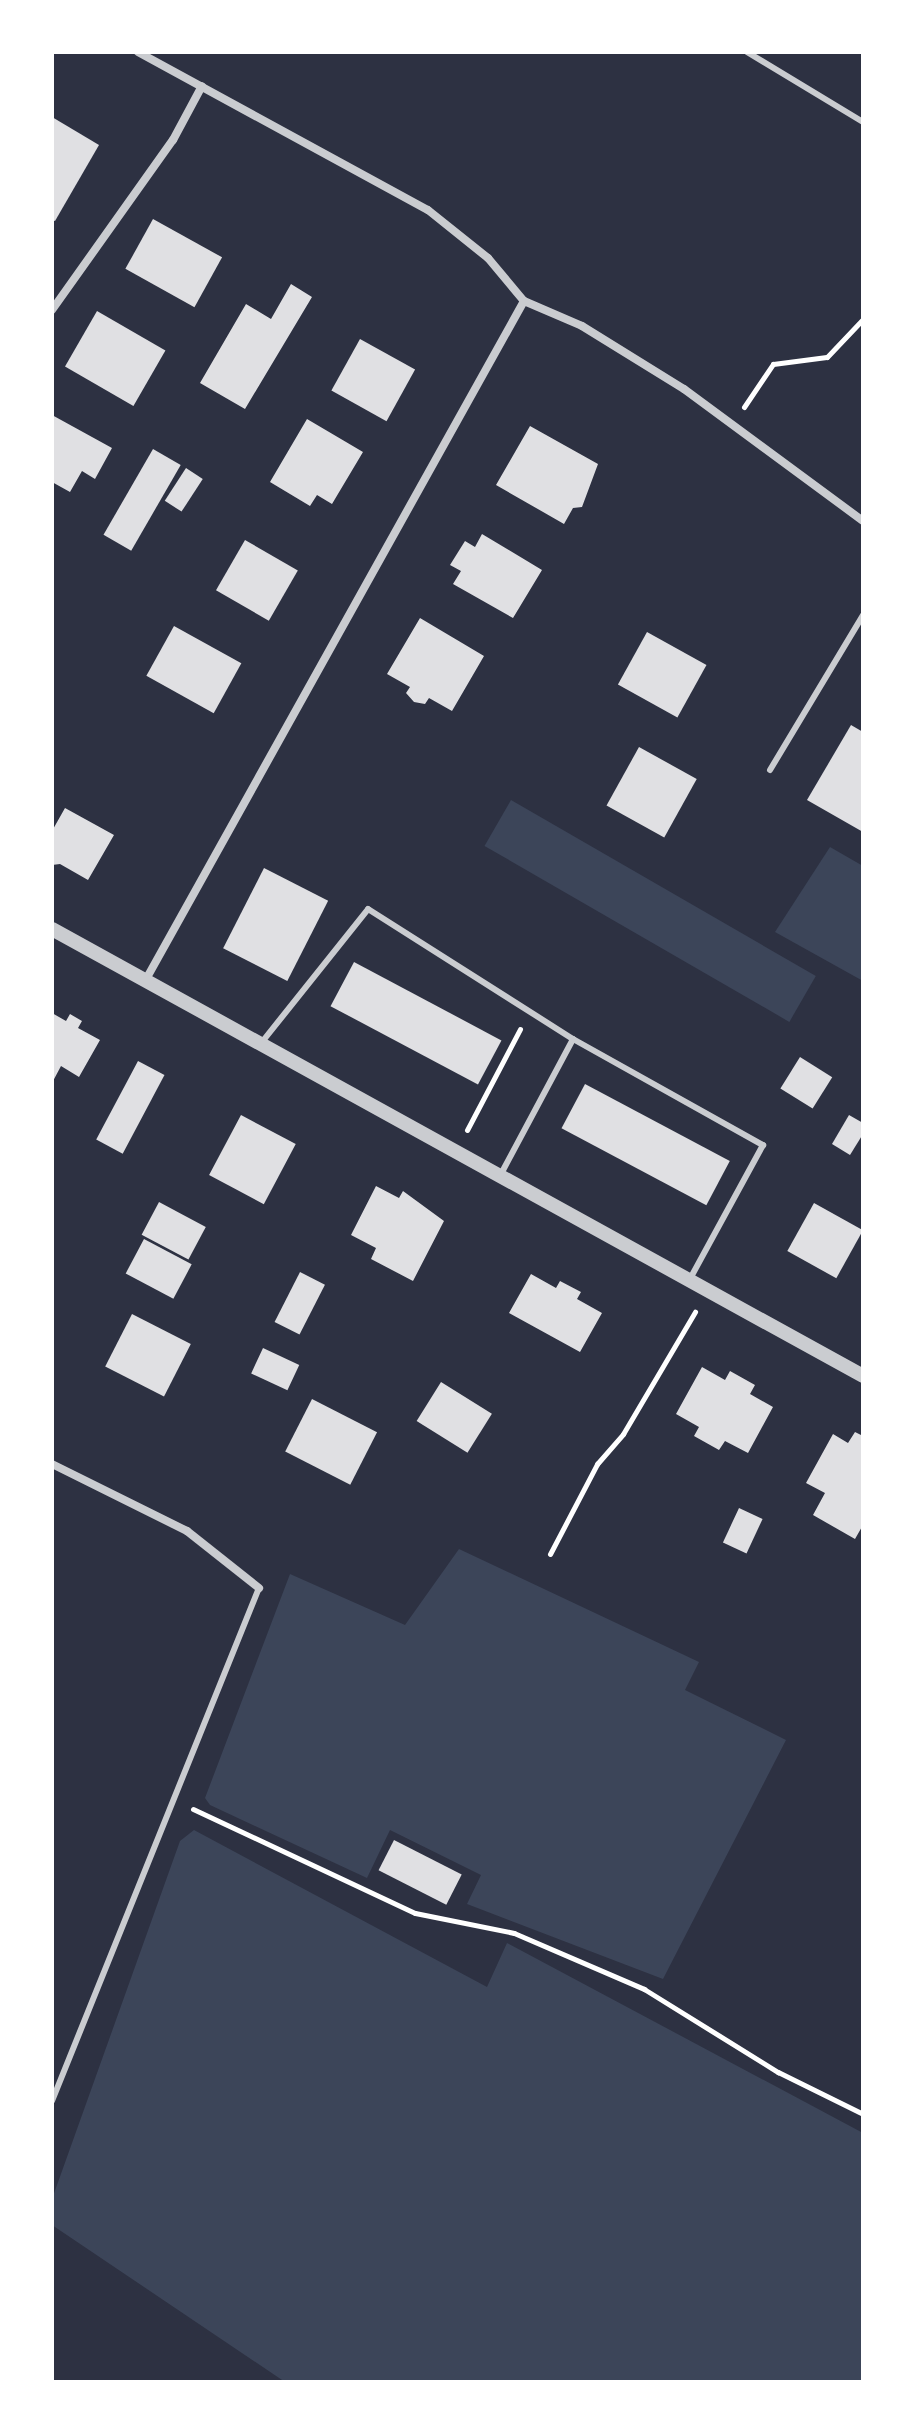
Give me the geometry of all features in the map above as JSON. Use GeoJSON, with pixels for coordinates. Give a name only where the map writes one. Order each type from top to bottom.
{"type":"FeatureCollection","features":[{"type":"Feature","properties":{"kind":"street"},"geometry":{"type":"LineString","coordinates":[[138,52],[428,210],[488,258],[524,301],[582,326],[733,425],[863,521]]}},
{"type":"Feature","properties":{"kind":"street"},"geometry":{"type":"LineString","coordinates":[[52,310],[85,257],[173,140],[202,86]]}},
{"type":"Feature","properties":{"kind":"street"},"geometry":{"type":"LineString","coordinates":[[145,982],[524,301]]}},
{"type":"Feature","properties":{"kind":"street"},"geometry":{"type":"LineString","coordinates":[[52,929],[863,1376]]}},
{"type":"Feature","properties":{"kind":"street"},"geometry":{"type":"LineString","coordinates":[[52,1464],[187,1531],[259,1588]]}},
{"type":"Feature","properties":{"kind":"lane"},"geometry":{"type":"LineString","coordinates":[[747,52],[863,122]]}},
{"type":"Feature","properties":{"kind":"lane"},"geometry":{"type":"LineString","coordinates":[[770,770],[863,615]]}},
{"type":"Feature","properties":{"kind":"lane"},"geometry":{"type":"LineString","coordinates":[[260,1045],[368,909],[573,1039],[763,1145],[689,1281]]}},
{"type":"Feature","properties":{"kind":"lane"},"geometry":{"type":"LineString","coordinates":[[500,1177],[573,1039]]}},
{"type":"Feature","properties":{"kind":"lane"},"geometry":{"type":"LineString","coordinates":[[52,2101],[259,1588]]}},
{"type":"Feature","properties":{"kind":"path"},"geometry":{"type":"LineString","coordinates":[[733,425],[773,364],[827,357],[863,319]]}},
{"type":"Feature","properties":{"kind":"path"},"geometry":{"type":"LineString","coordinates":[[456,1152],[529,1011]]}},
{"type":"Feature","properties":{"kind":"path"},"geometry":{"type":"LineString","coordinates":[[550,1554],[597,1464],[623,1434],[707,1291]]}},
{"type":"Feature","properties":{"kind":"path"},"geometry":{"type":"LineString","coordinates":[[173,1800],[415,1913],[514,1933],[644,1989],[778,2072],[863,2114]]}},
{"type":"Feature","properties":{"kind":"shaded area"},"geometry":{"type":"Polygon","coordinates":[[[511,800],[816,976],[789,1022],[484,846],[511,800]]]}},
{"type":"Feature","properties":{"kind":"shaded area"},"geometry":{"type":"Polygon","coordinates":[[[830,847],[863,866],[863,981],[775,932],[830,847]]]}},
{"type":"Feature","properties":{"kind":"shaded area"},"geometry":{"type":"Polygon","coordinates":[[[459,1549],[699,1662],[685,1690],[786,1740],[663,1979],[467,1904],[481,1875],[390,1830],[367,1878],[210,1805],[205,1798],[290,1574],[405,1625],[459,1549]]]}},
{"type":"Feature","properties":{"kind":"shaded area"},"geometry":{"type":"Polygon","coordinates":[[[194,1830],[487,1987],[507,1943],[863,2133],[863,2382],[285,2382],[52,2225],[52,2199],[180,1841],[194,1830]]]}},
{"type":"Feature","properties":{"kind":"building"},"geometry":{"type":"Polygon","coordinates":[[[52,117],[99,145],[55,221],[52,220],[52,117]]]}},
{"type":"Feature","properties":{"kind":"building"},"geometry":{"type":"Polygon","coordinates":[[[153,219],[222,257],[194,307],[125,269],[153,219]]]}},
{"type":"Feature","properties":{"kind":"building"},"geometry":{"type":"Polygon","coordinates":[[[291,284],[312,297],[245,409],[200,383],[246,304],[271,319],[291,284]]]}},
{"type":"Feature","properties":{"kind":"building"},"geometry":{"type":"Polygon","coordinates":[[[97,311],[165,350],[133,406],[65,366],[97,311]]]}},
{"type":"Feature","properties":{"kind":"building"},"geometry":{"type":"Polygon","coordinates":[[[360,339],[415,370],[386,421],[331,391],[360,339]]]}},
{"type":"Feature","properties":{"kind":"building"},"geometry":{"type":"Polygon","coordinates":[[[52,415],[112,448],[95,479],[82,471],[70,492],[52,482],[52,415]]]}},
{"type":"Feature","properties":{"kind":"building"},"geometry":{"type":"Polygon","coordinates":[[[307,419],[363,452],[332,504],[317,495],[310,506],[270,482],[307,419]]]}},
{"type":"Feature","properties":{"kind":"building"},"geometry":{"type":"Polygon","coordinates":[[[530,426],[598,464],[582,507],[573,508],[564,524],[496,485],[530,426]]]}},
{"type":"Feature","properties":{"kind":"building"},"geometry":{"type":"Polygon","coordinates":[[[153,449],[181,465],[131,551],[104,535],[153,449]]]}},
{"type":"Feature","properties":{"kind":"building"},"geometry":{"type":"Polygon","coordinates":[[[186,468],[203,479],[182,512],[165,501],[186,468]]]}},
{"type":"Feature","properties":{"kind":"building"},"geometry":{"type":"Polygon","coordinates":[[[482,534],[542,570],[513,618],[453,584],[461,571],[450,565],[465,541],[475,547],[482,534]]]}},
{"type":"Feature","properties":{"kind":"building"},"geometry":{"type":"Polygon","coordinates":[[[245,540],[298,570],[269,621],[216,590],[245,540]]]}},
{"type":"Feature","properties":{"kind":"building"},"geometry":{"type":"Polygon","coordinates":[[[420,618],[484,656],[452,711],[429,698],[425,704],[414,702],[406,693],[410,687],[387,674],[420,618]]]}},
{"type":"Feature","properties":{"kind":"building"},"geometry":{"type":"Polygon","coordinates":[[[174,626],[241,663],[214,713],[146,676],[174,626]]]}},
{"type":"Feature","properties":{"kind":"building"},"geometry":{"type":"Polygon","coordinates":[[[647,632],[706,665],[677,717],[618,684],[647,632]]]}},
{"type":"Feature","properties":{"kind":"building"},"geometry":{"type":"Polygon","coordinates":[[[851,725],[863,732],[863,832],[807,800],[851,725]]]}},
{"type":"Feature","properties":{"kind":"building"},"geometry":{"type":"Polygon","coordinates":[[[639,747],[697,779],[664,838],[607,806],[639,747]]]}},
{"type":"Feature","properties":{"kind":"building"},"geometry":{"type":"Polygon","coordinates":[[[65,808],[114,835],[88,880],[60,864],[52,865],[52,831],[65,808]]]}},
{"type":"Feature","properties":{"kind":"building"},"geometry":{"type":"Polygon","coordinates":[[[264,868],[328,901],[287,981],[223,948],[264,868]]]}},
{"type":"Feature","properties":{"kind":"building"},"geometry":{"type":"Polygon","coordinates":[[[354,962],[501,1040],[478,1085],[331,1006],[354,962]]]}},
{"type":"Feature","properties":{"kind":"building"},"geometry":{"type":"Polygon","coordinates":[[[52,1013],[66,1021],[70,1014],[82,1021],[78,1028],[100,1040],[79,1077],[61,1066],[52,1083],[52,1013]]]}},
{"type":"Feature","properties":{"kind":"building"},"geometry":{"type":"Polygon","coordinates":[[[800,1057],[832,1077],[813,1109],[780,1088],[800,1057]]]}},
{"type":"Feature","properties":{"kind":"building"},"geometry":{"type":"Polygon","coordinates":[[[138,1061],[164,1075],[123,1154],[96,1140],[138,1061]]]}},
{"type":"Feature","properties":{"kind":"building"},"geometry":{"type":"Polygon","coordinates":[[[585,1084],[730,1161],[706,1205],[562,1128],[585,1084]]]}},
{"type":"Feature","properties":{"kind":"building"},"geometry":{"type":"Polygon","coordinates":[[[241,1115],[296,1144],[264,1204],[209,1175],[241,1115]]]}},
{"type":"Feature","properties":{"kind":"building"},"geometry":{"type":"Polygon","coordinates":[[[849,1115],[863,1123],[863,1134],[850,1155],[832,1144],[849,1115]]]}},
{"type":"Feature","properties":{"kind":"building"},"geometry":{"type":"Polygon","coordinates":[[[376,1186],[399,1198],[403,1191],[444,1221],[413,1281],[371,1259],[376,1248],[351,1235],[376,1186]]]}},
{"type":"Feature","properties":{"kind":"building"},"geometry":{"type":"Polygon","coordinates":[[[159,1202],[206,1227],[188,1260],[142,1235],[159,1202]]]}},
{"type":"Feature","properties":{"kind":"building"},"geometry":{"type":"Polygon","coordinates":[[[814,1203],[863,1230],[836,1278],[787,1251],[814,1203]]]}},
{"type":"Feature","properties":{"kind":"building"},"geometry":{"type":"Polygon","coordinates":[[[144,1239],[192,1264],[173,1299],[126,1273],[144,1239]]]}},
{"type":"Feature","properties":{"kind":"building"},"geometry":{"type":"Polygon","coordinates":[[[300,1272],[325,1285],[300,1335],[275,1322],[300,1272]]]}},
{"type":"Feature","properties":{"kind":"building"},"geometry":{"type":"Polygon","coordinates":[[[531,1274],[556,1288],[560,1281],[581,1292],[577,1299],[602,1313],[580,1352],[509,1313],[531,1274]]]}},
{"type":"Feature","properties":{"kind":"building"},"geometry":{"type":"Polygon","coordinates":[[[132,1314],[191,1344],[164,1397],[105,1367],[132,1314]]]}},
{"type":"Feature","properties":{"kind":"building"},"geometry":{"type":"Polygon","coordinates":[[[263,1348],[299,1365],[287,1390],[251,1373],[263,1348]]]}},
{"type":"Feature","properties":{"kind":"building"},"geometry":{"type":"Polygon","coordinates":[[[702,1367],[725,1380],[730,1371],[755,1385],[750,1394],[773,1407],[748,1453],[725,1441],[719,1450],[694,1436],[699,1427],[676,1414],[702,1367]]]}},
{"type":"Feature","properties":{"kind":"building"},"geometry":{"type":"Polygon","coordinates":[[[441,1382],[492,1414],[468,1453],[417,1421],[441,1382]]]}},
{"type":"Feature","properties":{"kind":"building"},"geometry":{"type":"Polygon","coordinates":[[[312,1399],[377,1432],[350,1485],[285,1452],[312,1399]]]}},
{"type":"Feature","properties":{"kind":"building"},"geometry":{"type":"Polygon","coordinates":[[[855,1432],[863,1436],[863,1525],[855,1539],[813,1515],[825,1493],[806,1483],[833,1434],[848,1443],[855,1432]]]}},
{"type":"Feature","properties":{"kind":"building"},"geometry":{"type":"Polygon","coordinates":[[[739,1508],[763,1519],[747,1553],[723,1542],[739,1508]]]}},
{"type":"Feature","properties":{"kind":"building"},"geometry":{"type":"Polygon","coordinates":[[[394,1840],[462,1875],[446,1905],[379,1870],[394,1840]]]}}]}
